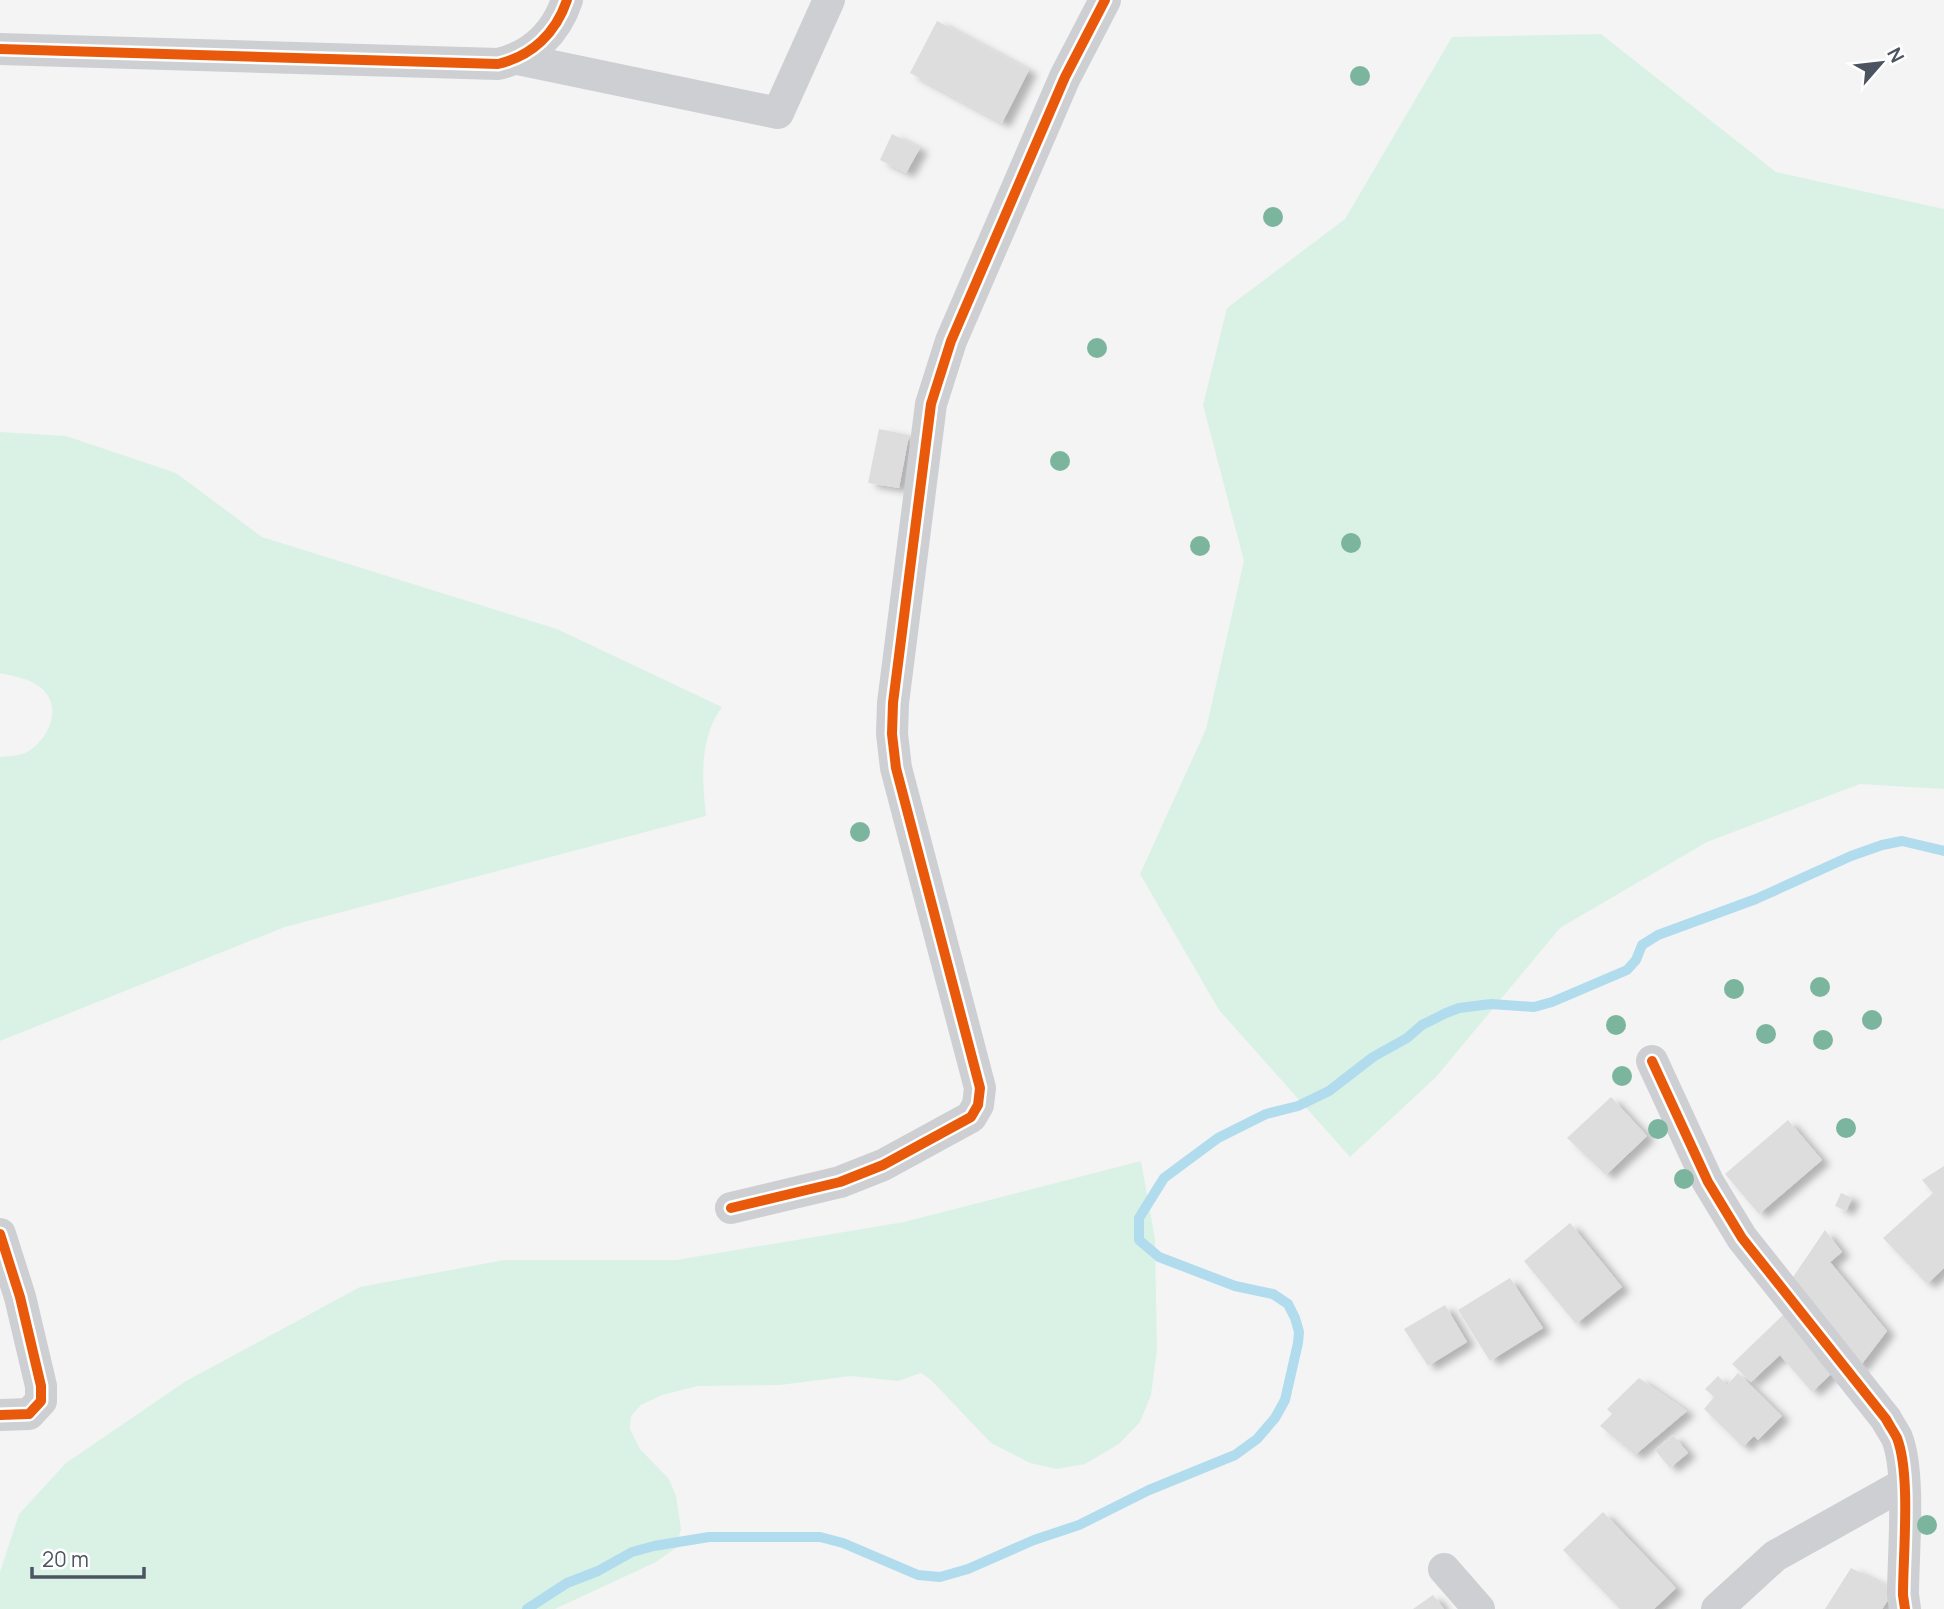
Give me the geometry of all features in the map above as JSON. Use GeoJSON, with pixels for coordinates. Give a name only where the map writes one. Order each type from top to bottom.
{"type":"FeatureCollection","features":[{"type":"Feature","properties":{"kind":"street"},"geometry":{"type":"LineString","coordinates":[[518,60],[550,32],[562,15],[567,0]]}},
{"type":"Feature","properties":{"kind":"street"},"geometry":{"type":"LineString","coordinates":[[0,49],[498,64],[518,60],[778,113],[829,0]]}},
{"type":"Feature","properties":{"kind":"street"},"geometry":{"type":"LineString","coordinates":[[731,1208],[840,1182],[883,1165],[971,1117],[978,1105],[980,1088],[896,768],[892,734],[893,703],[930,404],[951,341],[1065,77],[1105,0]]}},
{"type":"Feature","properties":{"kind":"street"},"geometry":{"type":"LineString","coordinates":[[1652,1061],[1708,1182],[1736,1229],[1886,1419],[1896,1437],[1902,1459],[1904,1485],[1905,1609]]}},
{"type":"Feature","properties":{"kind":"street"},"geometry":{"type":"LineString","coordinates":[[0,1234],[20,1297],[41,1386],[41,1401],[29,1414],[0,1415]]}},
{"type":"Feature","properties":{"kind":"street"},"geometry":{"type":"LineString","coordinates":[[1717,1609],[1775,1556],[1904,1485]]}},
{"type":"Feature","properties":{"kind":"street"},"geometry":{"type":"LineString","coordinates":[[1444,1569],[1479,1609]]}},
{"type":"Feature","properties":{"kind":"green space"},"geometry":{"type":"Polygon","coordinates":[[[1601,34],[1776,172],[1944,209],[1944,789],[1860,784],[1707,842],[1560,928],[1436,1077],[1350,1157],[1219,1010],[1140,874],[1206,729],[1244,561],[1203,405],[1227,308],[1345,219],[1452,37],[1601,34]]]}},
{"type":"Feature","properties":{"kind":"green space"},"geometry":{"type":"Polygon","coordinates":[[[0,432],[66,436],[176,473],[262,537],[557,629],[722,707],[709,732],[706,745],[703,773],[706,816],[285,927],[0,1041],[0,757],[21,754],[35,747],[47,731],[52,713],[48,696],[41,688],[27,680],[0,673],[0,432]]]}},
{"type":"Feature","properties":{"kind":"green space"},"geometry":{"type":"Polygon","coordinates":[[[1141,1161],[1155,1239],[1157,1350],[1151,1395],[1140,1422],[1119,1444],[1085,1464],[1057,1469],[1030,1463],[991,1443],[931,1380],[921,1373],[898,1381],[851,1376],[780,1385],[698,1386],[662,1395],[641,1405],[631,1416],[630,1429],[640,1449],[669,1479],[676,1496],[681,1529],[676,1548],[656,1562],[555,1609],[0,1609],[0,1572],[19,1514],[66,1463],[186,1381],[360,1287],[504,1260],[676,1260],[904,1222],[1141,1161]]]}},
{"type":"Feature","properties":{"kind":"building"},"geometry":{"type":"Polygon","coordinates":[[[937,21],[1029,70],[1002,123],[910,73],[937,21]]]}},
{"type":"Feature","properties":{"kind":"building"},"geometry":{"type":"Polygon","coordinates":[[[892,134],[920,148],[906,173],[880,160],[892,134]]]}},
{"type":"Feature","properties":{"kind":"building"},"geometry":{"type":"Polygon","coordinates":[[[879,429],[909,435],[899,488],[868,483],[879,429]]]}},
{"type":"Feature","properties":{"kind":"building"},"geometry":{"type":"Polygon","coordinates":[[[1611,1097],[1647,1136],[1606,1175],[1567,1138],[1611,1097]]]}},
{"type":"Feature","properties":{"kind":"building"},"geometry":{"type":"Polygon","coordinates":[[[1788,1120],[1822,1160],[1759,1214],[1725,1174],[1788,1120]]]}},
{"type":"Feature","properties":{"kind":"building"},"geometry":{"type":"Polygon","coordinates":[[[1944,1166],[1944,1268],[1927,1284],[1883,1238],[1933,1193],[1922,1180],[1944,1166]]]}},
{"type":"Feature","properties":{"kind":"building"},"geometry":{"type":"Polygon","coordinates":[[[1841,1193],[1852,1198],[1846,1211],[1835,1206],[1841,1193]]]}},
{"type":"Feature","properties":{"kind":"building"},"geometry":{"type":"Polygon","coordinates":[[[1570,1223],[1622,1287],[1576,1324],[1524,1261],[1570,1223]]]}},
{"type":"Feature","properties":{"kind":"building"},"geometry":{"type":"Polygon","coordinates":[[[1825,1230],[1842,1252],[1830,1262],[1887,1331],[1858,1369],[1789,1283],[1825,1230]]]}},
{"type":"Feature","properties":{"kind":"building"},"geometry":{"type":"Polygon","coordinates":[[[1510,1278],[1543,1328],[1490,1361],[1458,1310],[1510,1278]]]}},
{"type":"Feature","properties":{"kind":"building"},"geometry":{"type":"Polygon","coordinates":[[[1445,1305],[1467,1342],[1428,1366],[1404,1329],[1445,1305]]]}},
{"type":"Feature","properties":{"kind":"building"},"geometry":{"type":"Polygon","coordinates":[[[1784,1314],[1833,1372],[1812,1392],[1780,1355],[1751,1382],[1732,1364],[1784,1314]]]}},
{"type":"Feature","properties":{"kind":"building"},"geometry":{"type":"Polygon","coordinates":[[[1738,1373],[1782,1416],[1758,1440],[1754,1436],[1743,1447],[1704,1409],[1714,1397],[1705,1389],[1718,1376],[1727,1385],[1738,1373]]]}},
{"type":"Feature","properties":{"kind":"building"},"geometry":{"type":"Polygon","coordinates":[[[1639,1378],[1687,1411],[1635,1455],[1600,1426],[1612,1414],[1607,1409],[1639,1378]]]}},
{"type":"Feature","properties":{"kind":"building"},"geometry":{"type":"Polygon","coordinates":[[[1673,1435],[1688,1453],[1670,1468],[1655,1450],[1673,1435]]]}},
{"type":"Feature","properties":{"kind":"building"},"geometry":{"type":"Polygon","coordinates":[[[1603,1512],[1676,1588],[1654,1609],[1620,1609],[1563,1550],[1603,1512]]]}},
{"type":"Feature","properties":{"kind":"building"},"geometry":{"type":"Polygon","coordinates":[[[1851,1568],[1895,1590],[1882,1609],[1825,1609],[1851,1568]]]}},
{"type":"Feature","properties":{"kind":"building"},"geometry":{"type":"Polygon","coordinates":[[[1433,1595],[1444,1609],[1413,1609],[1433,1595]]]}},
{"type":"Feature","properties":{"kind":"waterway"},"geometry":{"type":"LineString","coordinates":[[527,1609],[567,1583],[598,1571],[632,1552],[709,1537],[820,1537],[843,1543],[918,1575],[940,1577],[968,1569],[1034,1540],[1079,1525],[1149,1490],[1235,1455],[1257,1439],[1275,1418],[1285,1400],[1299,1332],[1288,1304],[1273,1294],[1235,1286],[1159,1257],[1139,1240],[1139,1218],[1164,1178],[1218,1138],[1266,1114],[1298,1106],[1329,1091],[1373,1057],[1407,1038],[1422,1025],[1446,1013],[1459,1008],[1491,1004],[1534,1007],[1552,1002],[1627,970],[1636,960],[1642,945],[1658,935],[1756,899],[1851,856],[1882,845],[1902,841],[1944,851]]}},
{"type":"Feature","properties":{"kind":"cycle path"},"geometry":{"type":"LineString","coordinates":[[0,49],[498,64],[522,55],[541,41],[556,23],[567,0]]}},
{"type":"Feature","properties":{"kind":"cycle path"},"geometry":{"type":"LineString","coordinates":[[731,1208],[840,1182],[883,1165],[971,1117],[978,1105],[980,1088],[896,768],[892,734],[893,703],[931,404],[951,341],[1065,77],[1105,0]]}},
{"type":"Feature","properties":{"kind":"cycle path"},"geometry":{"type":"LineString","coordinates":[[1652,1061],[1708,1182],[1742,1238],[1886,1419],[1897,1438],[1905,1493],[1905,1609]]}},
{"type":"Feature","properties":{"kind":"cycle path"},"geometry":{"type":"LineString","coordinates":[[0,1234],[20,1297],[41,1386],[41,1401],[29,1414],[0,1415]]}}]}
